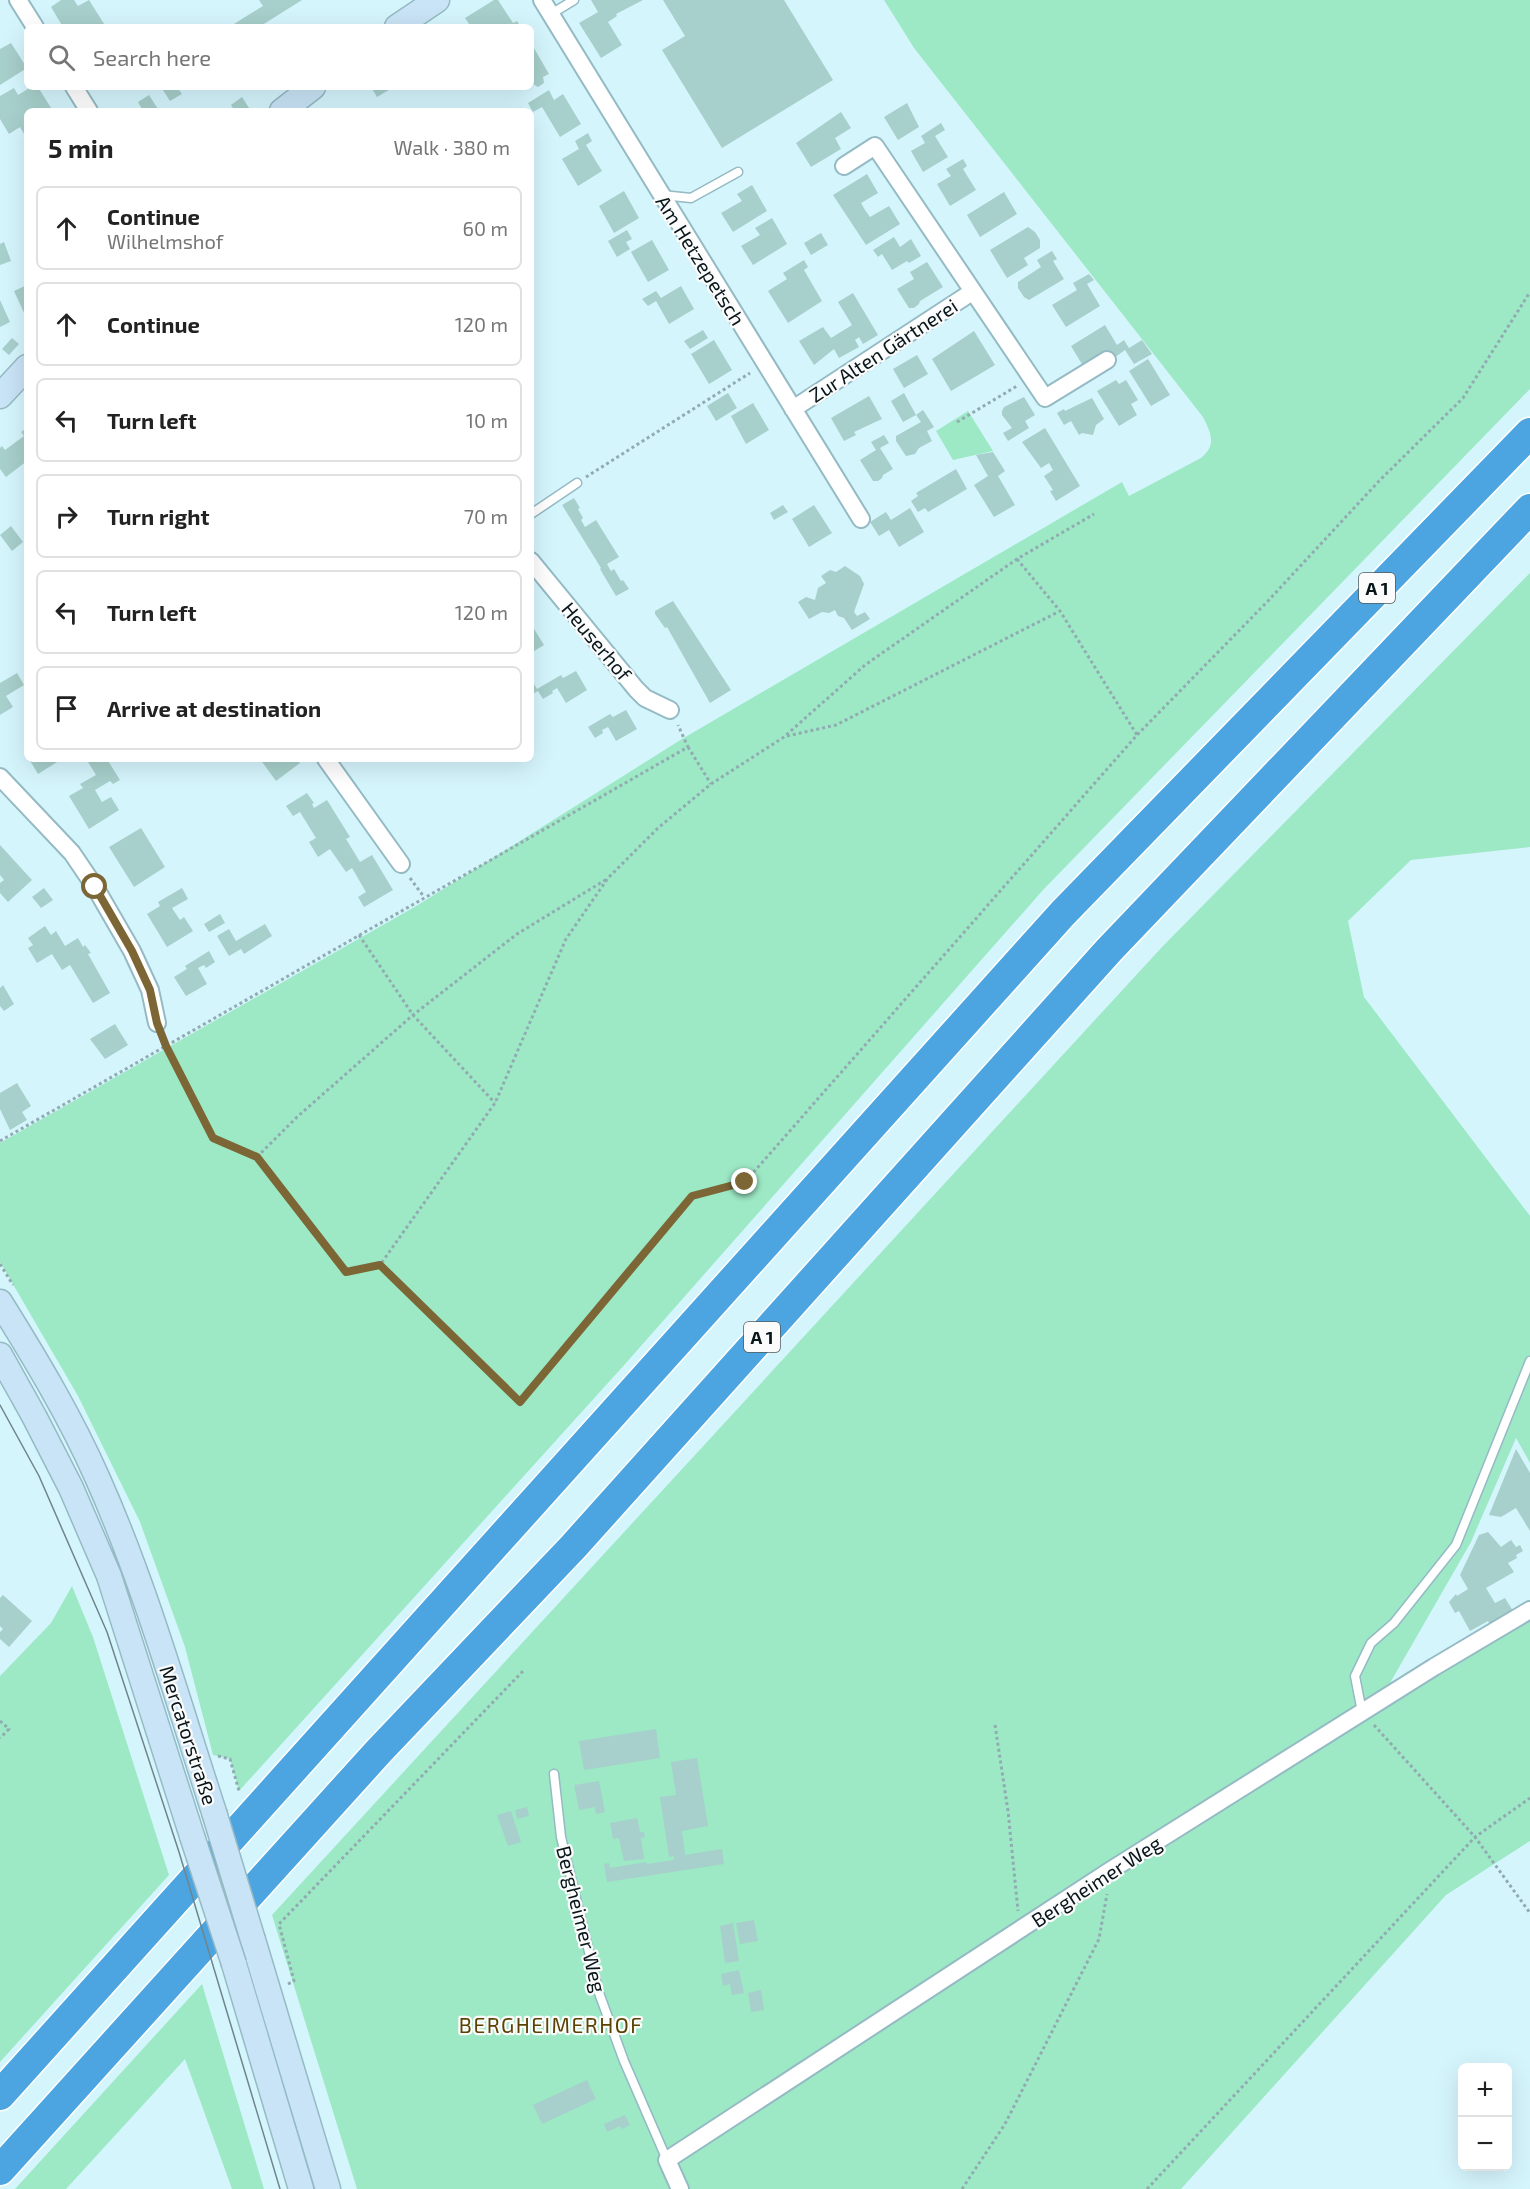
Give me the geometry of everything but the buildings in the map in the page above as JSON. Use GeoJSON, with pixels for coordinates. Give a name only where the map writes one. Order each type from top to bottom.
{"type":"FeatureCollection","features":[{"type":"Feature","properties":{"kind":"highway","name":"A 1"},"geometry":{"type":"LineString","coordinates":[[0,2095],[1063,913],[1530,433]]}},
{"type":"Feature","properties":{"kind":"highway","name":"A 1"},"geometry":{"type":"LineString","coordinates":[[0,2170],[378,1752],[573,1547],[1109,950],[1530,509]]}},
{"type":"Feature","properties":{"kind":"main road"},"geometry":{"type":"LineString","coordinates":[[401,24],[437,0]]}},
{"type":"Feature","properties":{"kind":"main road"},"geometry":{"type":"LineString","coordinates":[[286,108],[309,90]]}},
{"type":"Feature","properties":{"kind":"main road"},"geometry":{"type":"LineString","coordinates":[[0,396],[24,370]]}},
{"type":"Feature","properties":{"kind":"main road","name":"Mercatorstraße"},"geometry":{"type":"LineString","coordinates":[[0,1302],[60,1402],[97,1476],[134,1566],[214,1812],[328,2189]]}},
{"type":"Feature","properties":{"kind":"main road","name":"Mercatorstraße"},"geometry":{"type":"LineString","coordinates":[[0,1355],[71,1488],[109,1576],[234,1964],[301,2189]]}},
{"type":"Feature","properties":{"kind":"main road"},"geometry":{"type":"LineString","coordinates":[[0,1364],[16,1386]]}},
{"type":"Feature","properties":{"kind":"street"},"geometry":{"type":"LineString","coordinates":[[18,0],[33,24]]}},
{"type":"Feature","properties":{"kind":"street","name":"Am Hetzepetsch"},"geometry":{"type":"LineString","coordinates":[[547,7],[861,519]]}},
{"type":"Feature","properties":{"kind":"street"},"geometry":{"type":"LineString","coordinates":[[76,90],[87,108]]}},
{"type":"Feature","properties":{"kind":"street","name":"Zur Alten Gärtnerei"},"geometry":{"type":"LineString","coordinates":[[844,166],[875,146],[1045,398],[1107,360]]}},
{"type":"Feature","properties":{"kind":"street","name":"Zur Alten Gärtnerei"},"geometry":{"type":"LineString","coordinates":[[793,409],[972,292]]}},
{"type":"Feature","properties":{"kind":"street","name":"Heuserhof"},"geometry":{"type":"LineString","coordinates":[[534,565],[645,698],[670,710]]}},
{"type":"Feature","properties":{"kind":"street"},"geometry":{"type":"LineString","coordinates":[[328,762],[401,864]]}},
{"type":"Feature","properties":{"kind":"street"},"geometry":{"type":"LineString","coordinates":[[0,777],[72,853],[95,887],[146,980],[157,1023]]}},
{"type":"Feature","properties":{"kind":"street","name":"Bergheimer Weg"},"geometry":{"type":"LineString","coordinates":[[680,2189],[667,2160],[1111,1870],[1362,1712],[1530,1610]]}},
{"type":"Feature","properties":{"kind":"lane"},"geometry":{"type":"LineString","coordinates":[[547,7],[574,0]]}},
{"type":"Feature","properties":{"kind":"lane"},"geometry":{"type":"LineString","coordinates":[[661,195],[691,198],[738,172]]}},
{"type":"Feature","properties":{"kind":"lane"},"geometry":{"type":"LineString","coordinates":[[534,512],[577,483]]}},
{"type":"Feature","properties":{"kind":"lane"},"geometry":{"type":"LineString","coordinates":[[1362,1712],[1355,1676],[1371,1643],[1394,1623],[1456,1545],[1530,1361]]}},
{"type":"Feature","properties":{"kind":"lane","name":"Bergheimer Weg"},"geometry":{"type":"LineString","coordinates":[[554,1774],[561,1837],[599,1994],[624,2061],[667,2160]]}},
{"type":"Feature","properties":{"kind":"path"},"geometry":{"type":"LineString","coordinates":[[380,1265],[520,1402],[692,1196],[745,1182],[1137,735],[1267,602],[1380,480],[1463,398],[1530,292]]}},
{"type":"Feature","properties":{"kind":"path"},"geometry":{"type":"LineString","coordinates":[[577,483],[765,364]]}},
{"type":"Feature","properties":{"kind":"path"},"geometry":{"type":"LineString","coordinates":[[957,422],[1031,378]]}},
{"type":"Feature","properties":{"kind":"path"},"geometry":{"type":"LineString","coordinates":[[157,1023],[166,1046],[213,1138],[257,1157],[346,1272],[380,1265],[495,1103],[566,939],[609,878],[658,828],[711,784],[784,737],[865,665],[1017,559],[1094,514]]}},
{"type":"Feature","properties":{"kind":"path"},"geometry":{"type":"LineString","coordinates":[[1017,559],[1060,611],[1137,735]]}},
{"type":"Feature","properties":{"kind":"path"},"geometry":{"type":"LineString","coordinates":[[784,737],[836,725],[1060,611]]}},
{"type":"Feature","properties":{"kind":"path"},"geometry":{"type":"LineString","coordinates":[[670,710],[688,747],[711,784]]}},
{"type":"Feature","properties":{"kind":"path"},"geometry":{"type":"LineString","coordinates":[[0,1141],[688,747]]}},
{"type":"Feature","properties":{"kind":"path"},"geometry":{"type":"LineString","coordinates":[[401,864],[424,897]]}},
{"type":"Feature","properties":{"kind":"path"},"geometry":{"type":"LineString","coordinates":[[257,1157],[297,1117],[413,1015],[518,934],[609,878]]}},
{"type":"Feature","properties":{"kind":"path"},"geometry":{"type":"LineString","coordinates":[[359,935],[413,1015],[495,1103]]}},
{"type":"Feature","properties":{"kind":"path"},"geometry":{"type":"LineString","coordinates":[[286,1984],[294,1981],[279,1924],[524,1670]]}},
{"type":"Feature","properties":{"kind":"path"},"geometry":{"type":"LineString","coordinates":[[1362,1712],[1475,1837],[1530,1913]]}},
{"type":"Feature","properties":{"kind":"path"},"geometry":{"type":"LineString","coordinates":[[0,1721],[9,1729],[0,1738]]}},
{"type":"Feature","properties":{"kind":"path"},"geometry":{"type":"LineString","coordinates":[[995,1725],[1017,1889],[1019,1931]]}},
{"type":"Feature","properties":{"kind":"path"},"geometry":{"type":"LineString","coordinates":[[213,1755],[230,1759],[239,1791]]}},
{"type":"Feature","properties":{"kind":"path"},"geometry":{"type":"LineString","coordinates":[[1147,2189],[1475,1837],[1530,1798]]}},
{"type":"Feature","properties":{"kind":"path"},"geometry":{"type":"LineString","coordinates":[[962,2189],[1005,2124],[1099,1939],[1111,1870]]}},
{"type":"Feature","properties":{"kind":"green space"},"geometry":{"type":"Polygon","coordinates":[[[884,0],[1530,0],[1530,389],[1043,890],[626,1363],[239,1791],[230,1759],[213,1755],[185,1647],[140,1522],[78,1396],[0,1262],[0,1143],[418,905],[682,739],[1122,482],[1129,496],[1201,458],[1211,444],[1210,434],[1203,417],[914,48],[884,0]]]}},
{"type":"Feature","properties":{"kind":"green space"},"geometry":{"type":"Polygon","coordinates":[[[968,411],[993,451],[953,460],[936,431],[968,411]]]}},
{"type":"Feature","properties":{"kind":"green space"},"geometry":{"type":"Polygon","coordinates":[[[1530,573],[1530,847],[1411,860],[1348,921],[1364,997],[1530,1216],[1530,1463],[1516,1438],[1471,1542],[1390,1683],[1530,1602],[1530,1841],[1446,1895],[1181,2189],[357,2189],[272,1915],[1162,947],[1530,573]]]}},
{"type":"Feature","properties":{"kind":"green space"},"geometry":{"type":"Polygon","coordinates":[[[72,1586],[93,1637],[169,1875],[0,2062],[0,1676],[51,1623],[72,1586]]]}},
{"type":"Feature","properties":{"kind":"green space"},"geometry":{"type":"Polygon","coordinates":[[[202,1984],[264,2189],[232,2189],[185,2059],[66,2189],[15,2189],[202,1984]]]}},
{"type":"Feature","properties":{"kind":"tram line"},"geometry":{"type":"LineString","coordinates":[[0,1405],[39,1476],[107,1632],[179,1852],[280,2189]]}},
{"type":"Feature","properties":{"kind":"district","name":"BERGHEIMERHOF"},"geometry":{"type":"Point","coordinates":[551,2024]}},
{"type":"Feature","properties":{"kind":"route"},"geometry":{"type":"LineString","coordinates":[[95,887],[132,951],[150,990],[157,1023],[166,1046],[213,1138],[257,1157],[346,1272],[380,1265],[520,1402],[692,1196],[745,1182]]}}]}
